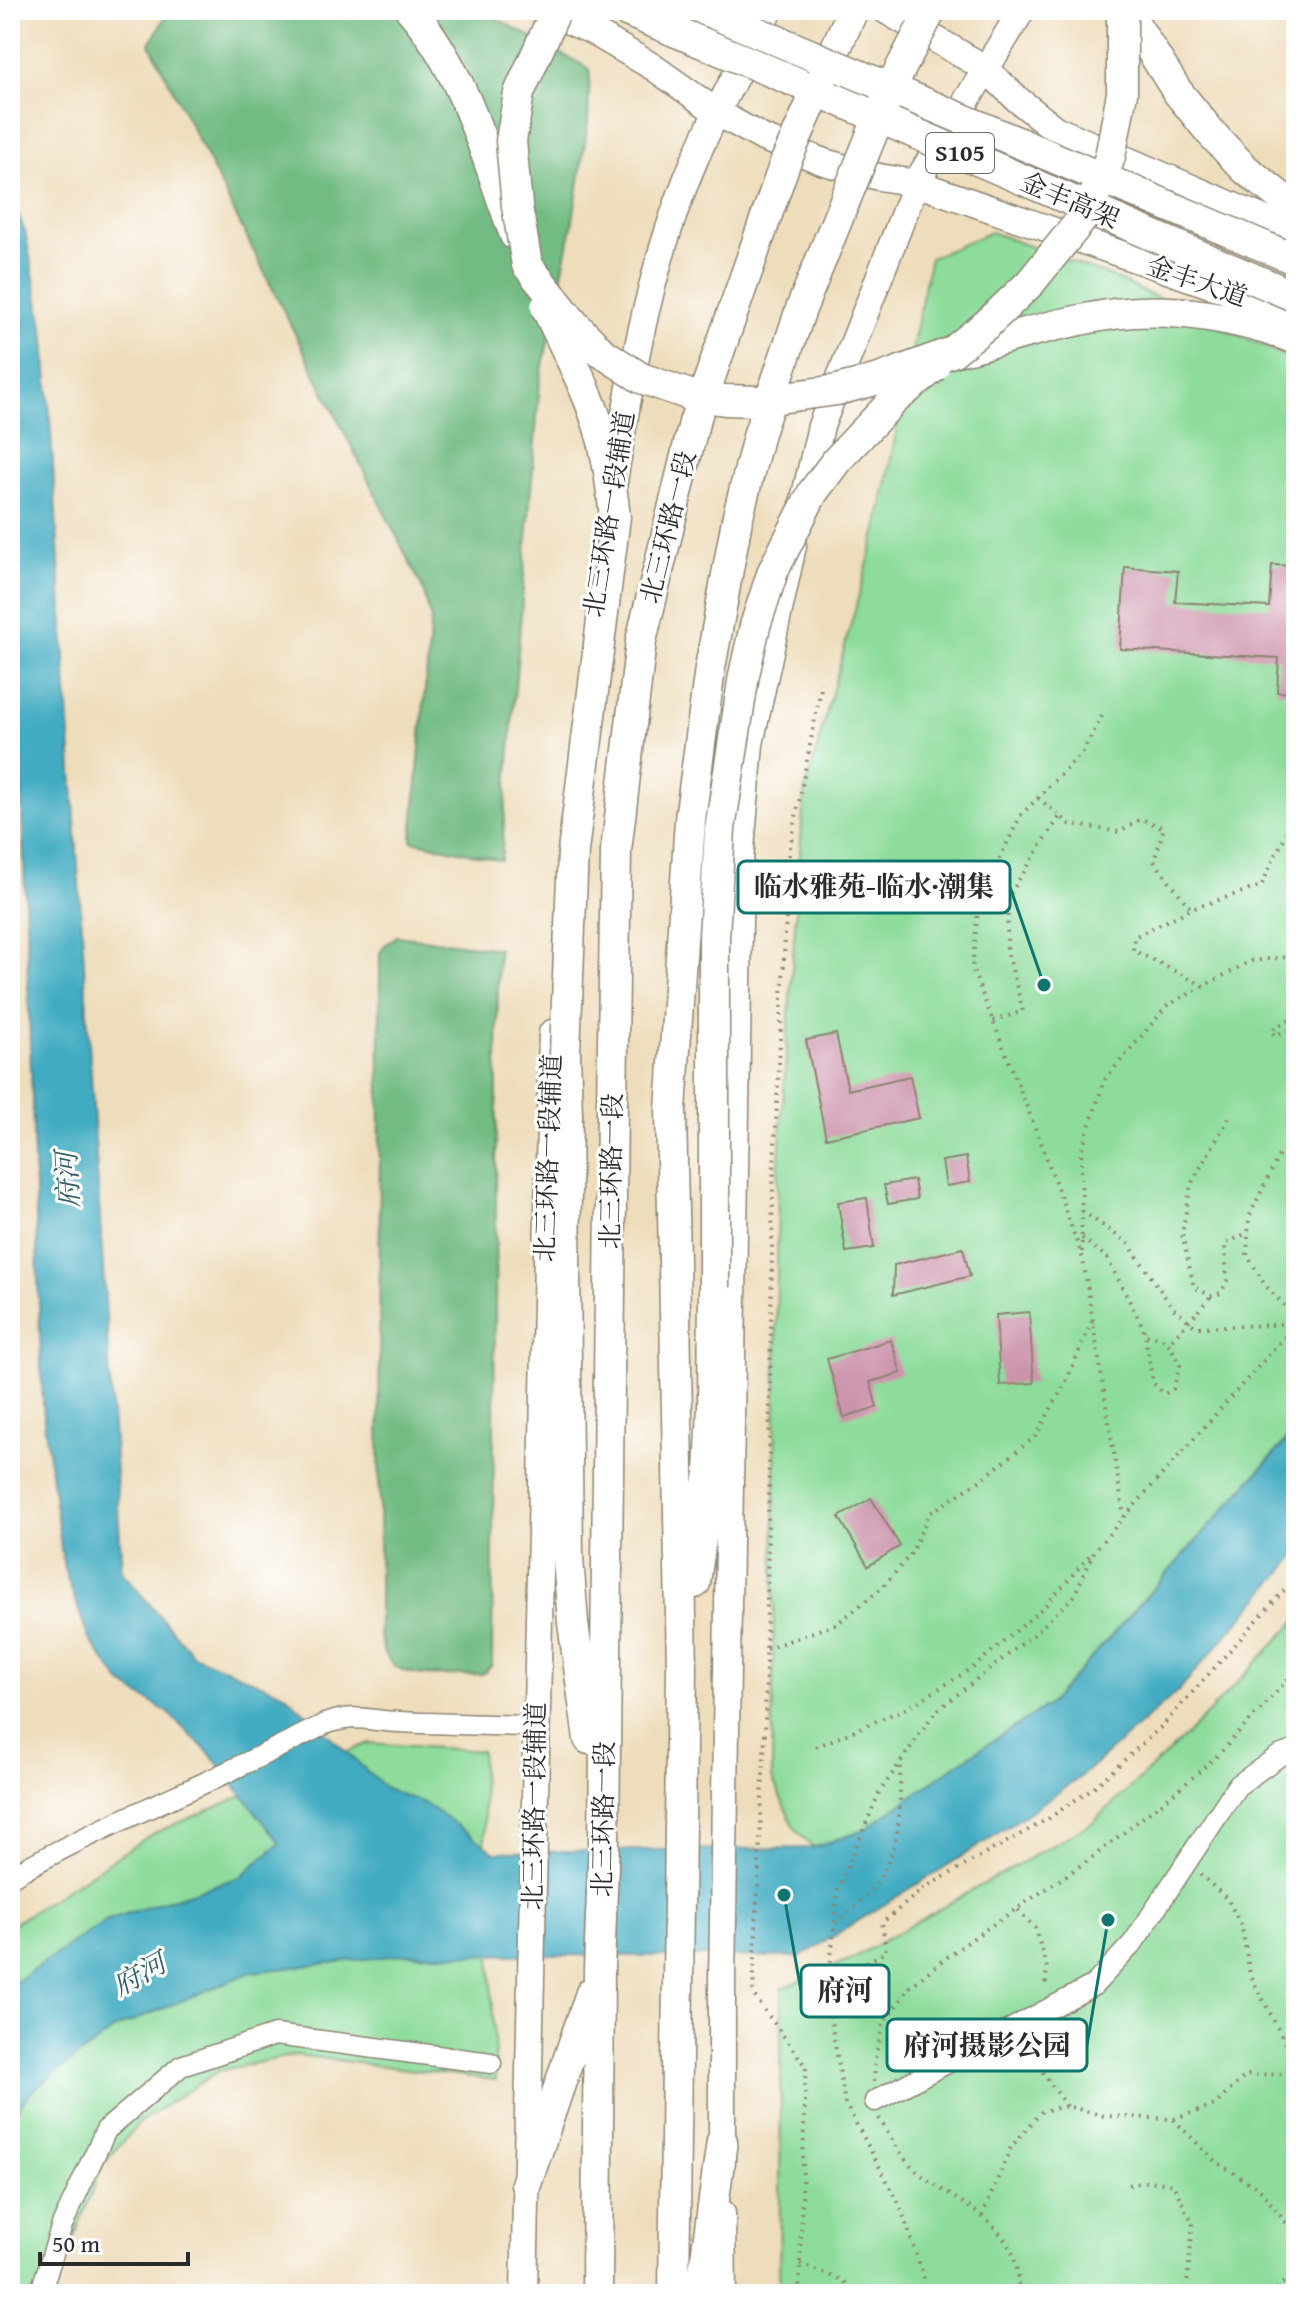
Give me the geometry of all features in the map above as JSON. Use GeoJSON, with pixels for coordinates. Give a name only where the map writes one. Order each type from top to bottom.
{"type":"FeatureCollection","features":[{"type":"Feature","properties":{"kind":"highway"},"geometry":{"type":"LineString","coordinates":[[411,10],[429,30],[445,56],[478,127],[527,265],[591,405],[610,475],[615,517],[573,851],[565,1053],[568,1558],[573,1623],[604,1840]]}},
{"type":"Feature","properties":{"kind":"highway"},"geometry":{"type":"LineString","coordinates":[[556,10],[519,93],[511,141],[527,265],[601,352],[641,378],[690,395],[725,400],[757,401],[805,396],[879,379],[952,352],[1079,321],[1144,312],[1206,316],[1296,339]]}},
{"type":"Feature","properties":{"kind":"highway","name":"金丰高架"},"geometry":{"type":"LineString","coordinates":[[624,10],[1296,297]]}},
{"type":"Feature","properties":{"kind":"highway","name":"金丰高架"},"geometry":{"type":"LineString","coordinates":[[705,10],[1296,260]]}},
{"type":"Feature","properties":{"kind":"highway","name":"北三环路一段"},"geometry":{"type":"LineString","coordinates":[[597,2294],[616,851],[641,641],[694,423],[785,163],[853,10]]}},
{"type":"Feature","properties":{"kind":"highway"},"geometry":{"type":"LineString","coordinates":[[674,2294],[682,1668],[671,1110],[690,820],[710,668],[737,520],[759,433],[801,309],[884,105],[931,10]]}},
{"type":"Feature","properties":{"kind":"highway"},"geometry":{"type":"LineString","coordinates":[[682,1668],[710,1472],[713,1408],[714,937],[720,829],[744,675],[755,626],[773,571],[813,492],[837,460],[894,400],[987,324],[1030,283],[1082,219],[1110,157],[1122,93],[1124,10]]}},
{"type":"Feature","properties":{"kind":"highway"},"geometry":{"type":"LineString","coordinates":[[1124,10],[1177,91],[1211,133],[1245,169],[1296,209]]}},
{"type":"Feature","properties":{"kind":"highway"},"geometry":{"type":"LineString","coordinates":[[526,2184],[599,1969]]}},
{"type":"Feature","properties":{"kind":"highway"},"geometry":{"type":"LineString","coordinates":[[701,2294],[722,2141]]}},
{"type":"Feature","properties":{"kind":"main road","name":"金丰大道"},"geometry":{"type":"LineString","coordinates":[[544,10],[592,31],[653,67],[718,113],[763,138],[824,162],[916,183],[1248,298],[1296,319]]}},
{"type":"Feature","properties":{"kind":"main road","name":"北三环路一段辅道"},"geometry":{"type":"LineString","coordinates":[[524,2294],[549,1087],[559,890],[582,681],[625,413],[662,248],[681,194],[770,10]]}},
{"type":"Feature","properties":{"kind":"main road"},"geometry":{"type":"LineString","coordinates":[[885,10],[985,68],[1055,129],[1296,233]]}},
{"type":"Feature","properties":{"kind":"main road"},"geometry":{"type":"LineString","coordinates":[[723,2294],[722,1981],[740,861],[750,744],[821,426],[916,183],[1022,10]]}},
{"type":"Feature","properties":{"kind":"street"},"geometry":{"type":"LineString","coordinates":[[10,1877],[90,1835],[345,1717],[392,1722],[536,1726]]}},
{"type":"Feature","properties":{"kind":"street"},"geometry":{"type":"LineString","coordinates":[[875,2101],[1094,1985],[1133,1943],[1237,1786],[1279,1756],[1296,1750]]}},
{"type":"Feature","properties":{"kind":"street"},"geometry":{"type":"LineString","coordinates":[[40,2294],[62,2225],[106,2130],[181,2066],[275,2035],[491,2063]]}},
{"type":"Feature","properties":{"kind":"path"},"geometry":{"type":"LineString","coordinates":[[799,2294],[806,2067],[753,1994],[766,1649],[773,1186],[789,853],[822,683]]}},
{"type":"Feature","properties":{"kind":"path"},"geometry":{"type":"LineString","coordinates":[[1083,1259],[972,968],[979,900],[1021,815],[1083,752],[1102,716]]}},
{"type":"Feature","properties":{"kind":"path"},"geometry":{"type":"LineString","coordinates":[[1038,798],[1070,824],[1120,832],[1141,819],[1164,828],[1154,861],[1191,909]]}},
{"type":"Feature","properties":{"kind":"path"},"geometry":{"type":"LineString","coordinates":[[993,1021],[1023,1011],[1007,950],[1008,897],[1060,816]]}},
{"type":"Feature","properties":{"kind":"path"},"geometry":{"type":"LineString","coordinates":[[1204,986],[1133,950],[1134,937],[1191,909],[1261,886],[1291,824],[1296,823]]}},
{"type":"Feature","properties":{"kind":"path"},"geometry":{"type":"LineString","coordinates":[[1124,1517],[1083,1259],[1081,1151],[1105,1079],[1168,1005],[1251,961],[1296,956]]}},
{"type":"Feature","properties":{"kind":"path"},"geometry":{"type":"LineString","coordinates":[[1296,1016],[1271,1030],[1274,1035],[1296,1029]]}},
{"type":"Feature","properties":{"kind":"path"},"geometry":{"type":"LineString","coordinates":[[1211,1296],[1194,1287],[1182,1234],[1191,1184],[1229,1118]]}},
{"type":"Feature","properties":{"kind":"path"},"geometry":{"type":"LineString","coordinates":[[1296,1139],[1278,1157],[1249,1217],[1247,1255],[1265,1285],[1296,1321]]}},
{"type":"Feature","properties":{"kind":"path"},"geometry":{"type":"LineString","coordinates":[[1082,1211],[1128,1243],[1172,1307],[1196,1327],[1273,1325],[1296,1321]]}},
{"type":"Feature","properties":{"kind":"path"},"geometry":{"type":"LineString","coordinates":[[1170,1340],[1211,1296],[1221,1293],[1227,1281],[1225,1244],[1249,1232]]}},
{"type":"Feature","properties":{"kind":"path"},"geometry":{"type":"LineString","coordinates":[[1082,1238],[1107,1258],[1143,1327],[1153,1383],[1164,1394],[1173,1389],[1180,1365],[1170,1340],[1145,1335]]}},
{"type":"Feature","properties":{"kind":"path"},"geometry":{"type":"LineString","coordinates":[[766,1649],[838,1623],[882,1588],[910,1555],[930,1513],[981,1480],[1036,1436],[1065,1384],[1093,1320]]}},
{"type":"Feature","properties":{"kind":"path"},"geometry":{"type":"LineString","coordinates":[[816,1747],[909,1707],[974,1667],[1046,1605],[1296,1321]]}},
{"type":"Feature","properties":{"kind":"path"},"geometry":{"type":"LineString","coordinates":[[922,2294],[925,2281],[900,2205],[845,2103],[827,1997],[838,1890],[879,1793],[935,1712],[1033,1635],[1074,1596],[1095,1550]]}},
{"type":"Feature","properties":{"kind":"path"},"geometry":{"type":"LineString","coordinates":[[829,1976],[857,1967],[886,1952],[882,1923],[924,1888],[1048,1819],[1098,1784],[1163,1725],[1296,1577]]}},
{"type":"Feature","properties":{"kind":"path"},"geometry":{"type":"LineString","coordinates":[[1044,1891],[1183,1786],[1219,1754],[1296,1671]]}},
{"type":"Feature","properties":{"kind":"path"},"geometry":{"type":"LineString","coordinates":[[834,1925],[868,1894],[888,1863],[900,1822],[900,1763]]}},
{"type":"Feature","properties":{"kind":"path"},"geometry":{"type":"LineString","coordinates":[[1187,1861],[1228,1900],[1242,1928],[1250,1974],[1296,2064]]}},
{"type":"Feature","properties":{"kind":"path"},"geometry":{"type":"LineString","coordinates":[[982,2217],[1011,2147],[1042,2111],[1067,2106],[1104,2116],[1173,2119],[1215,2105],[1246,2075],[1291,2074],[1296,2078]]}},
{"type":"Feature","properties":{"kind":"path"},"geometry":{"type":"LineString","coordinates":[[1173,2119],[1215,2161],[1260,2190],[1296,2235]]}},
{"type":"Feature","properties":{"kind":"path"},"geometry":{"type":"LineString","coordinates":[[1129,2185],[1150,2181],[1173,2185],[1193,2223],[1187,2284],[1182,2294]]}},
{"type":"Feature","properties":{"kind":"path"},"geometry":{"type":"LineString","coordinates":[[1270,2294],[1284,2282],[1296,2262]]}},
{"type":"Feature","properties":{"kind":"path"},"geometry":{"type":"LineString","coordinates":[[800,2264],[844,2281],[853,2294]]}},
{"type":"Feature","properties":{"kind":"green space"},"geometry":{"type":"Polygon","coordinates":[[[161,10],[481,10],[590,69],[588,123],[572,226],[540,380],[501,860],[412,841],[431,620],[423,589],[150,44],[165,17],[161,10]]]}},
{"type":"Feature","properties":{"kind":"green space"},"geometry":{"type":"Polygon","coordinates":[[[991,232],[1109,276],[1296,361],[1296,1429],[1050,1704],[960,1762],[867,1828],[813,1848],[793,1826],[772,1778],[778,1175],[804,795],[878,526],[930,258],[991,232]]]}},
{"type":"Feature","properties":{"kind":"green space"},"geometry":{"type":"Polygon","coordinates":[[[397,936],[498,949],[492,1665],[483,1674],[443,1676],[403,1670],[385,1655],[379,1635],[380,953],[397,936]]]}},
{"type":"Feature","properties":{"kind":"green space"},"geometry":{"type":"Polygon","coordinates":[[[1296,1621],[1296,2294],[779,2294],[782,1988],[851,1959],[1093,1822],[1189,1733],[1296,1621]]]}},
{"type":"Feature","properties":{"kind":"green space"},"geometry":{"type":"Polygon","coordinates":[[[369,1743],[481,1751],[496,2080],[295,2055],[218,2071],[141,2121],[103,2164],[61,2270],[55,2294],[10,2294],[10,1926],[152,1834],[369,1743]]]}},
{"type":"Feature","properties":{"kind":"water"},"geometry":{"type":"Polygon","coordinates":[[[10,198],[25,231],[45,337],[122,1572],[193,1655],[285,1694],[386,1789],[424,1803],[495,1852],[813,1848],[867,1828],[960,1762],[1050,1704],[1296,1430],[1296,1556],[1178,1691],[1079,1778],[985,1842],[800,1957],[409,1954],[251,1972],[116,2028],[34,2089],[10,2118],[10,1985],[107,1920],[240,1877],[280,1843],[211,1755],[167,1712],[122,1684],[89,1639],[64,1569],[44,1421],[41,1366],[14,569],[10,548],[10,198]]]}},
{"type":"Feature","properties":{"kind":"building"},"geometry":{"type":"Polygon","coordinates":[[[1272,565],[1296,566],[1296,693],[1277,692],[1279,658],[1120,649],[1125,567],[1178,571],[1175,602],[1269,607],[1272,565]]]}},
{"type":"Feature","properties":{"kind":"building"},"geometry":{"type":"Polygon","coordinates":[[[836,1034],[848,1090],[910,1076],[919,1118],[826,1138],[806,1040],[836,1034]]]}},
{"type":"Feature","properties":{"kind":"building"},"geometry":{"type":"Polygon","coordinates":[[[966,1157],[970,1182],[946,1186],[942,1161],[966,1157]]]}},
{"type":"Feature","properties":{"kind":"building"},"geometry":{"type":"Polygon","coordinates":[[[914,1180],[917,1199],[888,1204],[884,1185],[914,1180]]]}},
{"type":"Feature","properties":{"kind":"building"},"geometry":{"type":"Polygon","coordinates":[[[867,1198],[874,1248],[846,1252],[838,1202],[867,1198]]]}},
{"type":"Feature","properties":{"kind":"building"},"geometry":{"type":"Polygon","coordinates":[[[963,1248],[970,1276],[893,1295],[894,1265],[963,1248]]]}},
{"type":"Feature","properties":{"kind":"building"},"geometry":{"type":"Polygon","coordinates":[[[1029,1312],[1034,1383],[1000,1385],[996,1315],[1029,1312]]]}},
{"type":"Feature","properties":{"kind":"building"},"geometry":{"type":"Polygon","coordinates":[[[891,1340],[901,1373],[870,1382],[877,1407],[844,1417],[827,1359],[891,1340]]]}},
{"type":"Feature","properties":{"kind":"building"},"geometry":{"type":"Polygon","coordinates":[[[871,1498],[900,1546],[868,1566],[839,1517],[871,1498]]]}},
{"type":"Feature","properties":{"kind":"place","name":"临水雅苑-临水·潮集"},"geometry":{"type":"Point","coordinates":[1044,985]}},
{"type":"Feature","properties":{"kind":"place","name":"府河"},"geometry":{"type":"Point","coordinates":[784,1895]}},
{"type":"Feature","properties":{"kind":"place","name":"府河摄影公园"},"geometry":{"type":"Point","coordinates":[1108,1920]}}]}
